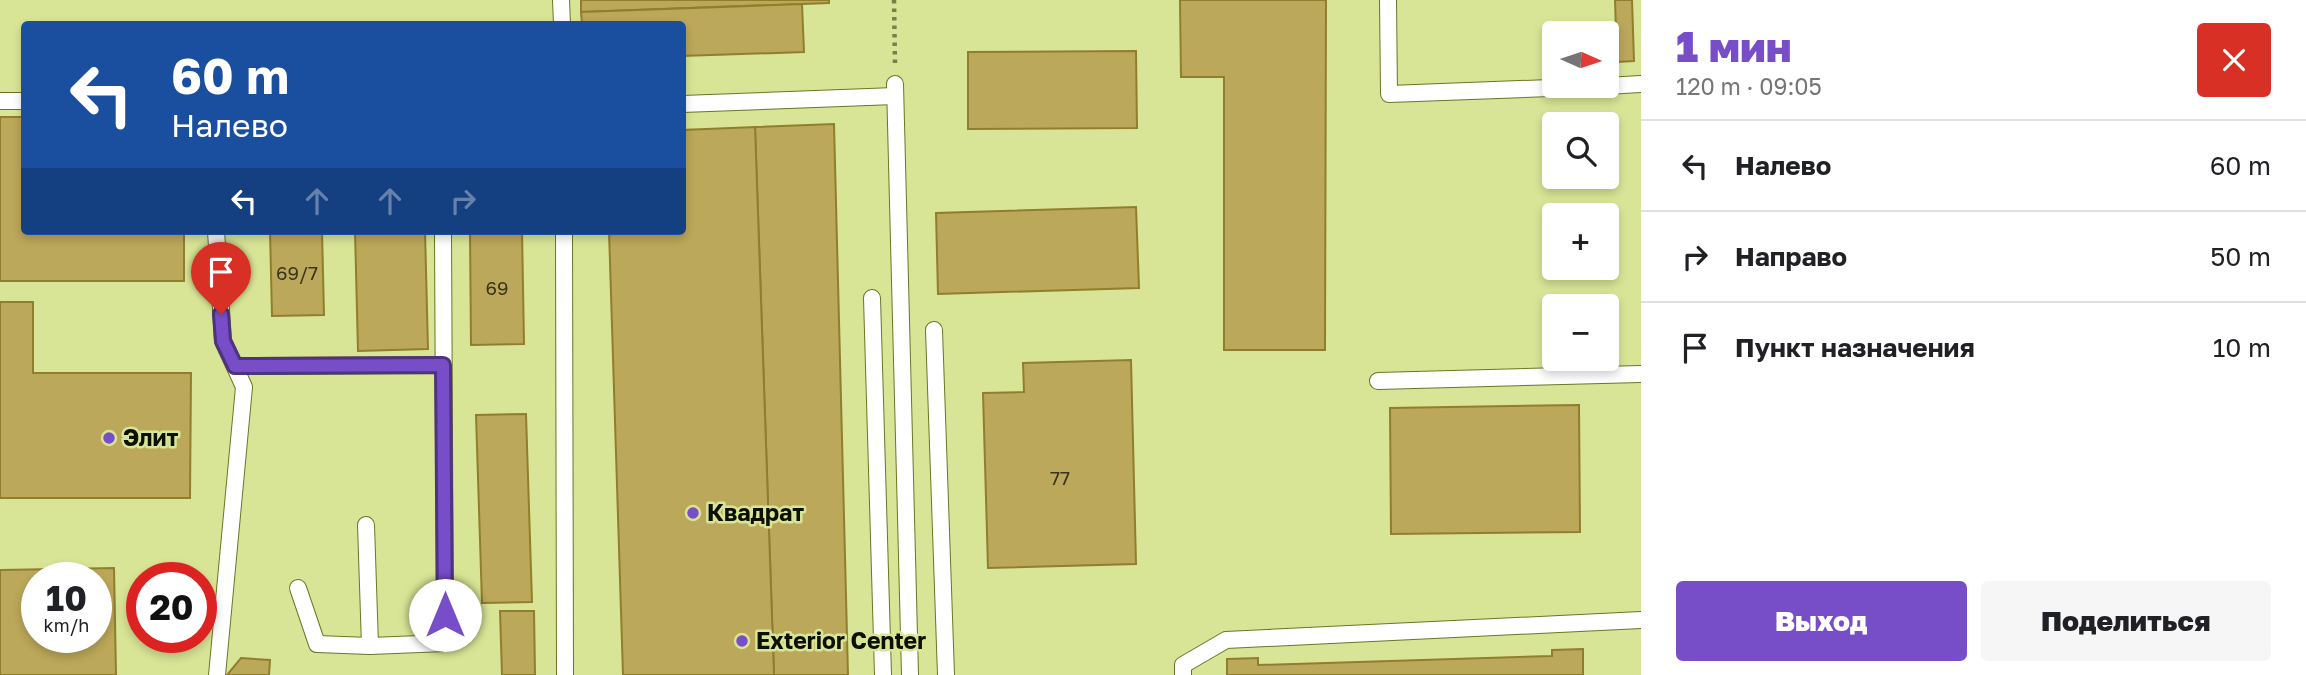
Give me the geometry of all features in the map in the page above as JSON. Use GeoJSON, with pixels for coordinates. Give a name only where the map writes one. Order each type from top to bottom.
{"type":"FeatureCollection","features":[{"type":"Feature","properties":{"kind":"lane"},"geometry":{"type":"LineString","coordinates":[[561,0],[562,21]]}},
{"type":"Feature","properties":{"kind":"lane"},"geometry":{"type":"LineString","coordinates":[[1388,0],[1389,94],[1542,88]]}},
{"type":"Feature","properties":{"kind":"lane"},"geometry":{"type":"LineString","coordinates":[[1619,85],[1641,84]]}},
{"type":"Feature","properties":{"kind":"lane"},"geometry":{"type":"LineString","coordinates":[[686,104],[895,90],[910,675]]}},
{"type":"Feature","properties":{"kind":"lane"},"geometry":{"type":"LineString","coordinates":[[0,101],[21,101]]}},
{"type":"Feature","properties":{"kind":"lane"},"geometry":{"type":"LineString","coordinates":[[215,235],[223,341],[244,387],[217,675]]}},
{"type":"Feature","properties":{"kind":"lane"},"geometry":{"type":"LineString","coordinates":[[298,588],[317,644],[370,646],[445,643],[443,235]]}},
{"type":"Feature","properties":{"kind":"lane"},"geometry":{"type":"LineString","coordinates":[[564,235],[565,675]]}},
{"type":"Feature","properties":{"kind":"lane"},"geometry":{"type":"LineString","coordinates":[[872,298],[883,675]]}},
{"type":"Feature","properties":{"kind":"lane"},"geometry":{"type":"LineString","coordinates":[[934,330],[946,675]]}},
{"type":"Feature","properties":{"kind":"lane"},"geometry":{"type":"LineString","coordinates":[[235,366],[443,365]]}},
{"type":"Feature","properties":{"kind":"lane"},"geometry":{"type":"LineString","coordinates":[[1378,381],[1641,374]]}},
{"type":"Feature","properties":{"kind":"lane"},"geometry":{"type":"LineString","coordinates":[[366,525],[370,646]]}},
{"type":"Feature","properties":{"kind":"lane"},"geometry":{"type":"LineString","coordinates":[[1183,675],[1182,664],[1226,640],[1641,620]]}},
{"type":"Feature","properties":{"kind":"path"},"geometry":{"type":"LineString","coordinates":[[894,0],[895,90]]}},
{"type":"Feature","properties":{"kind":"building"},"geometry":{"type":"Polygon","coordinates":[[[581,0],[829,0],[829,3],[581,12],[581,0]]]}},
{"type":"Feature","properties":{"kind":"building"},"geometry":{"type":"Polygon","coordinates":[[[1180,0],[1326,0],[1325,350],[1224,350],[1224,77],[1181,77],[1180,0]]]}},
{"type":"Feature","properties":{"kind":"building"},"geometry":{"type":"Polygon","coordinates":[[[1615,0],[1632,0],[1634,61],[1619,62],[1619,21],[1616,21],[1615,0]]]}},
{"type":"Feature","properties":{"kind":"building"},"geometry":{"type":"Polygon","coordinates":[[[802,4],[804,52],[686,56],[686,21],[582,21],[581,12],[802,4]]]}},
{"type":"Feature","properties":{"kind":"building"},"geometry":{"type":"Polygon","coordinates":[[[1136,51],[1137,128],[968,129],[968,52],[1136,51]]]}},
{"type":"Feature","properties":{"kind":"building"},"geometry":{"type":"Polygon","coordinates":[[[0,117],[21,117],[21,235],[184,235],[184,281],[0,281],[0,117]]]}},
{"type":"Feature","properties":{"kind":"building"},"geometry":{"type":"Polygon","coordinates":[[[834,124],[848,675],[774,675],[755,127],[834,124]]]}},
{"type":"Feature","properties":{"kind":"building","name":"Квадрат"},"geometry":{"type":"Polygon","coordinates":[[[755,127],[774,675],[623,675],[609,235],[686,235],[686,130],[755,127]]]}},
{"type":"Feature","properties":{"kind":"building"},"geometry":{"type":"Polygon","coordinates":[[[1136,207],[1139,288],[938,294],[936,213],[1136,207]]]}},
{"type":"Feature","properties":{"kind":"building"},"geometry":{"type":"Polygon","coordinates":[[[270,235],[322,235],[324,315],[272,316],[270,235]]]}},
{"type":"Feature","properties":{"kind":"building"},"geometry":{"type":"Polygon","coordinates":[[[355,235],[425,235],[428,349],[358,351],[355,235]]]}},
{"type":"Feature","properties":{"kind":"building"},"geometry":{"type":"Polygon","coordinates":[[[470,235],[522,235],[524,344],[471,345],[470,235]]]}},
{"type":"Feature","properties":{"kind":"building"},"geometry":{"type":"Polygon","coordinates":[[[0,302],[33,302],[33,373],[191,373],[190,498],[0,498],[0,302]]]}},
{"type":"Feature","properties":{"kind":"building"},"geometry":{"type":"Polygon","coordinates":[[[1131,360],[1136,564],[988,568],[983,393],[1024,392],[1023,363],[1131,360]]]}},
{"type":"Feature","properties":{"kind":"building"},"geometry":{"type":"Polygon","coordinates":[[[1579,405],[1580,532],[1391,534],[1390,408],[1579,405]]]}},
{"type":"Feature","properties":{"kind":"building"},"geometry":{"type":"Polygon","coordinates":[[[526,414],[532,602],[482,603],[476,415],[526,414]]]}},
{"type":"Feature","properties":{"kind":"building"},"geometry":{"type":"Polygon","coordinates":[[[114,568],[116,675],[0,675],[0,570],[21,570],[21,653],[112,653],[114,568]]]}},
{"type":"Feature","properties":{"kind":"building"},"geometry":{"type":"Polygon","coordinates":[[[500,611],[534,611],[535,675],[502,675],[500,611]]]}},
{"type":"Feature","properties":{"kind":"building"},"geometry":{"type":"Polygon","coordinates":[[[1583,649],[1583,675],[1227,675],[1227,659],[1258,658],[1258,665],[1552,656],[1552,650],[1583,649]]]}},
{"type":"Feature","properties":{"kind":"building"},"geometry":{"type":"Polygon","coordinates":[[[241,658],[270,660],[269,675],[227,675],[241,658]]]}},
{"type":"Feature","properties":{"kind":"place","name":"Элит"},"geometry":{"type":"Point","coordinates":[109,438]}},
{"type":"Feature","properties":{"kind":"place","name":"Квадрат"},"geometry":{"type":"Point","coordinates":[693,513]}},
{"type":"Feature","properties":{"kind":"place","name":"Exterior Center"},"geometry":{"type":"Point","coordinates":[742,641]}},
{"type":"Feature","properties":{"kind":"route"},"geometry":{"type":"LineString","coordinates":[[221,314],[223,341],[235,366],[443,365],[445,615]]}}]}
